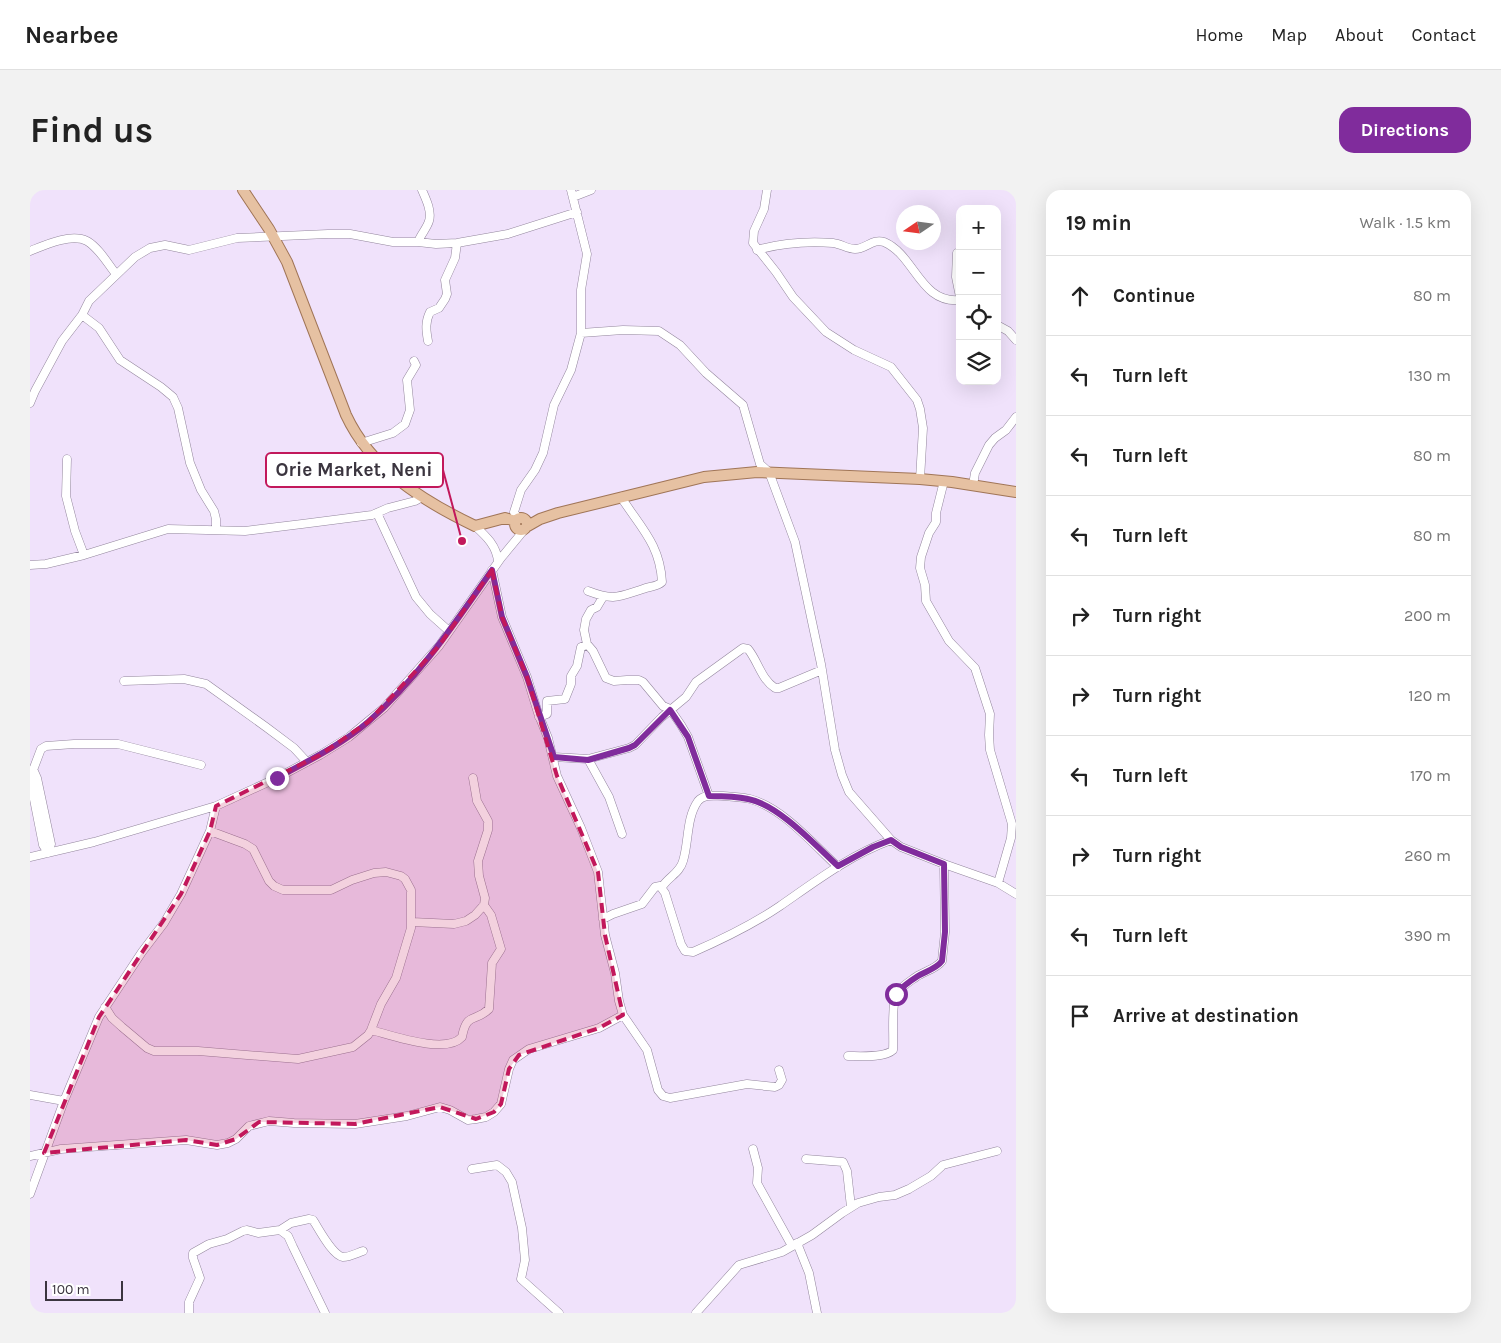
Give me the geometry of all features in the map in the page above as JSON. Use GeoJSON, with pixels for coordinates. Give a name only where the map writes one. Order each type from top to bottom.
{"type":"FeatureCollection","features":[{"type":"Feature","properties":{"kind":"main road"},"geometry":{"type":"LineString","coordinates":[[246,191],[287,262],[339,398],[361,443],[388,472],[422,497],[475,526],[505,518],[521,523],[704,477],[734,474],[769,472],[920,479],[1016,492]]}},
{"type":"Feature","properties":{"kind":"street"},"geometry":{"type":"LineString","coordinates":[[418,242],[421,232],[429,222],[430,217],[428,203],[422,190]]}},
{"type":"Feature","properties":{"kind":"street"},"geometry":{"type":"LineString","coordinates":[[30,857],[94,842],[216,806],[307,762],[349,737],[378,712],[439,646],[514,540],[521,523],[514,512],[518,496],[543,453],[554,404],[571,370],[581,333],[581,290],[587,254],[572,194],[591,190]]}},
{"type":"Feature","properties":{"kind":"street"},"geometry":{"type":"LineString","coordinates":[[767,190],[764,209],[752,237],[753,243],[793,297],[826,332],[854,350],[891,367],[912,393],[922,418],[920,479]]}},
{"type":"Feature","properties":{"kind":"street"},"geometry":{"type":"LineString","coordinates":[[30,403],[62,341],[90,301],[135,257],[150,248],[165,245],[189,250],[237,238],[350,234],[393,242],[457,243],[508,234],[577,212]]}},
{"type":"Feature","properties":{"kind":"street"},"geometry":{"type":"LineString","coordinates":[[30,251],[55,241],[87,241],[116,274]]}},
{"type":"Feature","properties":{"kind":"street"},"geometry":{"type":"LineString","coordinates":[[757,250],[780,244],[796,243],[836,244],[857,249],[878,241],[885,242],[904,258],[921,282],[935,294],[943,299],[956,298]]}},
{"type":"Feature","properties":{"kind":"street"},"geometry":{"type":"LineString","coordinates":[[428,341],[425,328],[428,316],[430,312],[439,308],[448,294],[445,280],[455,258],[457,243]]}},
{"type":"Feature","properties":{"kind":"street"},"geometry":{"type":"LineString","coordinates":[[82,315],[99,328],[120,360],[161,387],[172,397],[178,408],[192,470],[201,490],[214,511],[216,530]]}},
{"type":"Feature","properties":{"kind":"street"},"geometry":{"type":"LineString","coordinates":[[1001,327],[1008,330],[1016,340]]}},
{"type":"Feature","properties":{"kind":"street"},"geometry":{"type":"LineString","coordinates":[[581,333],[623,330],[659,331],[674,340],[743,406],[760,464],[769,472],[795,542],[842,775],[850,792],[891,840],[901,847],[998,883],[1016,894]]}},
{"type":"Feature","properties":{"kind":"street"},"geometry":{"type":"LineString","coordinates":[[361,443],[393,433],[405,424],[410,410],[407,380],[416,365],[414,361]]}},
{"type":"Feature","properties":{"kind":"street"},"geometry":{"type":"LineString","coordinates":[[973,485],[975,473],[990,445],[1016,418]]}},
{"type":"Feature","properties":{"kind":"street"},"geometry":{"type":"LineString","coordinates":[[67,459],[66,496],[75,531],[84,555]]}},
{"type":"Feature","properties":{"kind":"street"},"geometry":{"type":"LineString","coordinates":[[944,481],[936,513],[936,522],[929,533],[921,557],[921,572],[925,585],[926,601],[949,641],[975,668],[990,714],[990,750],[1012,824],[998,883]]}},
{"type":"Feature","properties":{"kind":"street"},"geometry":{"type":"LineString","coordinates":[[30,565],[46,564],[84,555],[168,529],[245,531],[372,515],[422,497]]}},
{"type":"Feature","properties":{"kind":"street"},"geometry":{"type":"LineString","coordinates":[[588,591],[603,596],[621,597],[645,588],[657,586],[662,582],[659,562],[651,539],[621,497]]}},
{"type":"Feature","properties":{"kind":"street"},"geometry":{"type":"LineString","coordinates":[[377,513],[416,597],[430,614],[449,631]]}},
{"type":"Feature","properties":{"kind":"street"},"geometry":{"type":"LineString","coordinates":[[475,526],[488,539],[495,550],[498,562]]}},
{"type":"Feature","properties":{"kind":"street"},"geometry":{"type":"LineString","coordinates":[[492,570],[502,617],[527,677],[554,757],[557,776],[581,828],[598,872],[605,935],[623,1015],[646,1050],[658,1090],[667,1097],[748,1084],[775,1086],[779,1085],[782,1080],[779,1070]]}},
{"type":"Feature","properties":{"kind":"street"},"geometry":{"type":"LineString","coordinates":[[603,596],[586,619],[584,630],[587,645],[593,651],[606,678],[614,681],[633,680],[643,682],[663,706],[670,710],[688,737],[709,796]]}},
{"type":"Feature","properties":{"kind":"street"},"geometry":{"type":"LineString","coordinates":[[539,717],[547,714],[547,701],[565,699],[571,684],[579,651],[581,647],[587,645]]}},
{"type":"Feature","properties":{"kind":"street"},"geometry":{"type":"LineString","coordinates":[[554,757],[588,760],[635,745],[686,697],[696,682],[743,648],[748,649],[765,679],[775,688],[822,670]]}},
{"type":"Feature","properties":{"kind":"street"},"geometry":{"type":"LineString","coordinates":[[124,681],[184,679],[206,684],[294,748],[307,762]]}},
{"type":"Feature","properties":{"kind":"street"},"geometry":{"type":"LineString","coordinates":[[48,853],[42,839],[30,779],[41,748],[90,743],[118,744],[201,765]]}},
{"type":"Feature","properties":{"kind":"street"},"geometry":{"type":"LineString","coordinates":[[588,760],[609,797],[622,834]]}},
{"type":"Feature","properties":{"kind":"street"},"geometry":{"type":"LineString","coordinates":[[32,770],[37,778],[51,844],[48,853]]}},
{"type":"Feature","properties":{"kind":"street"},"geometry":{"type":"LineString","coordinates":[[412,922],[454,924],[466,921],[484,905],[485,898],[479,876],[478,861],[488,830],[488,821],[477,800],[473,778]]}},
{"type":"Feature","properties":{"kind":"street"},"geometry":{"type":"LineString","coordinates":[[662,887],[679,869],[683,861],[695,806],[699,800],[709,796],[750,799],[772,810],[796,828],[838,866]]}},
{"type":"Feature","properties":{"kind":"street"},"geometry":{"type":"LineString","coordinates":[[30,1194],[64,1101],[99,1017],[142,952],[164,923],[181,894],[210,831],[216,806]]}},
{"type":"Feature","properties":{"kind":"street"},"geometry":{"type":"LineString","coordinates":[[105,1007],[112,1018],[122,1027],[147,1048],[154,1051],[198,1050],[298,1059],[353,1046],[368,1036],[372,1030],[381,1004],[396,978],[412,922],[411,890],[405,879],[386,872],[374,873],[352,880],[331,890],[282,890],[274,886],[253,849],[245,844],[210,831]]}},
{"type":"Feature","properties":{"kind":"street"},"geometry":{"type":"LineString","coordinates":[[662,887],[681,944],[685,951],[692,952],[744,928],[838,866],[873,847],[891,840]]}},
{"type":"Feature","properties":{"kind":"street"},"geometry":{"type":"LineString","coordinates":[[848,1056],[882,1055],[893,1050],[896,994],[908,983],[936,967],[942,961],[945,932],[944,864]]}},
{"type":"Feature","properties":{"kind":"street"},"geometry":{"type":"LineString","coordinates":[[603,919],[642,904],[655,887],[662,887]]}},
{"type":"Feature","properties":{"kind":"street"},"geometry":{"type":"LineString","coordinates":[[372,1030],[420,1043],[454,1042],[462,1037],[468,1021],[489,1009],[492,964],[501,949],[491,915],[484,905]]}},
{"type":"Feature","properties":{"kind":"street"},"geometry":{"type":"LineString","coordinates":[[30,1156],[60,1149],[186,1140],[217,1145],[228,1143],[236,1139],[249,1126],[264,1122],[355,1124],[407,1116],[440,1107],[468,1120],[486,1117],[501,1104],[509,1069],[513,1060],[519,1055],[529,1049],[599,1028],[623,1015]]}},
{"type":"Feature","properties":{"kind":"street"},"geometry":{"type":"LineString","coordinates":[[30,1095],[64,1101]]}},
{"type":"Feature","properties":{"kind":"street"},"geometry":{"type":"LineString","coordinates":[[752,1149],[758,1168],[757,1183],[795,1245],[808,1273],[817,1313]]}},
{"type":"Feature","properties":{"kind":"street"},"geometry":{"type":"LineString","coordinates":[[696,1313],[739,1265],[782,1252],[851,1207],[863,1201],[895,1195],[909,1189],[931,1176],[942,1165],[997,1150]]}},
{"type":"Feature","properties":{"kind":"street"},"geometry":{"type":"LineString","coordinates":[[806,1159],[840,1160],[842,1162],[847,1171],[851,1207]]}},
{"type":"Feature","properties":{"kind":"street"},"geometry":{"type":"LineString","coordinates":[[472,1169],[497,1165],[506,1172],[512,1182],[525,1249],[521,1279],[559,1313]]}},
{"type":"Feature","properties":{"kind":"street"},"geometry":{"type":"LineString","coordinates":[[189,1313],[189,1302],[200,1278],[192,1258],[192,1253],[209,1244],[227,1239],[243,1231],[247,1230],[258,1234],[280,1230],[291,1223],[309,1219],[312,1220],[325,1242],[338,1255],[348,1256],[363,1251]]}},
{"type":"Feature","properties":{"kind":"street"},"geometry":{"type":"LineString","coordinates":[[280,1230],[288,1236],[294,1246],[325,1313]]}},
{"type":"Feature","properties":{"kind":"highlighted area"},"geometry":{"type":"Polygon","coordinates":[[[492,570],[502,617],[527,677],[557,776],[598,872],[605,935],[623,1015],[599,1028],[519,1055],[509,1069],[501,1104],[494,1112],[476,1119],[440,1107],[355,1124],[259,1122],[236,1139],[217,1145],[186,1140],[44,1153],[99,1017],[181,894],[210,831],[216,806],[320,755],[368,722],[439,646],[492,570]]]}},
{"type":"Feature","properties":{"kind":"place","name":"Orie Market, Neni"},"geometry":{"type":"Point","coordinates":[462,541]}},
{"type":"Feature","properties":{"kind":"route"},"geometry":{"type":"LineString","coordinates":[[277,778],[349,737],[384,708],[439,646],[492,570],[502,617],[527,677],[554,757],[588,760],[629,748],[635,745],[670,710],[688,737],[709,796],[750,799],[772,810],[796,828],[838,866],[873,847],[891,840],[901,847],[944,864],[944,956],[940,964],[918,976],[896,994]]}}]}
